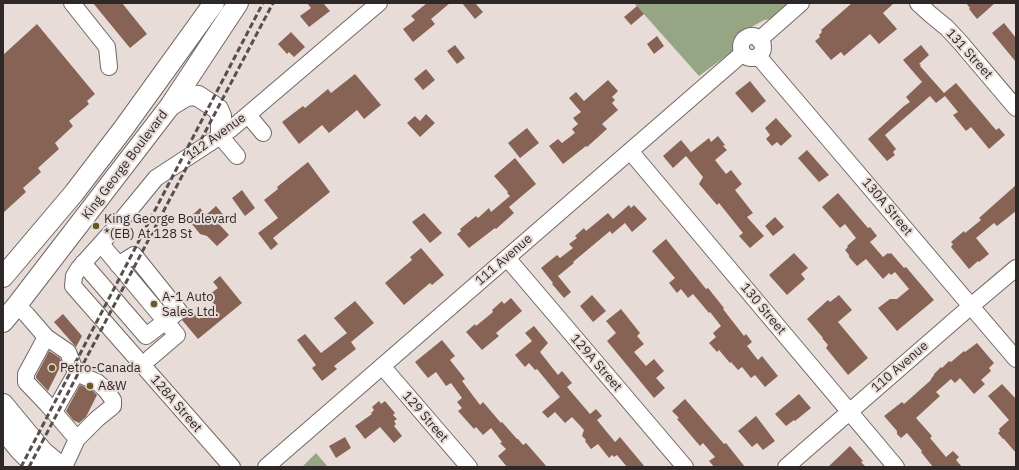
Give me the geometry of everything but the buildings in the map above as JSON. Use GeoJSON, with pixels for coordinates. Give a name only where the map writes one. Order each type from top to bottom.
{"type":"FeatureCollection","features":[{"type":"Feature","properties":{"kind":"main road","name":"King George Boulevard"},"geometry":{"type":"LineString","coordinates":[[3,277],[78,188],[123,129],[214,3]]}},
{"type":"Feature","properties":{"kind":"main road","name":"King George Boulevard"},"geometry":{"type":"LineString","coordinates":[[3,322],[170,106],[238,3]]}},
{"type":"Feature","properties":{"kind":"main road"},"geometry":{"type":"LineString","coordinates":[[170,106],[190,95],[198,96],[218,109],[221,116],[220,136]]}},
{"type":"Feature","properties":{"kind":"main road"},"geometry":{"type":"LineString","coordinates":[[3,404],[43,452],[61,467]]}},
{"type":"Feature","properties":{"kind":"main road"},"geometry":{"type":"LineString","coordinates":[[3,429],[20,450],[37,467]]}},
{"type":"Feature","properties":{"kind":"street"},"geometry":{"type":"LineString","coordinates":[[72,3],[107,47],[109,67]]}},
{"type":"Feature","properties":{"kind":"street","name":"112 Avenue"},"geometry":{"type":"LineString","coordinates":[[73,286],[74,276],[83,263],[156,178],[231,129],[379,3]]}},
{"type":"Feature","properties":{"kind":"street"},"geometry":{"type":"LineString","coordinates":[[750,55],[761,53],[762,43],[759,40],[800,3]]}},
{"type":"Feature","properties":{"kind":"street","name":"131 Street"},"geometry":{"type":"LineString","coordinates":[[918,3],[947,28],[1016,108]]}},
{"type":"Feature","properties":{"kind":"street","name":"111 Avenue"},"geometry":{"type":"LineString","coordinates":[[266,467],[630,151],[750,55]]}},
{"type":"Feature","properties":{"kind":"street","name":"130A Street"},"geometry":{"type":"LineString","coordinates":[[750,55],[1016,359]]}},
{"type":"Feature","properties":{"kind":"street"},"geometry":{"type":"LineString","coordinates":[[248,115],[264,133]]}},
{"type":"Feature","properties":{"kind":"street"},"geometry":{"type":"LineString","coordinates":[[220,136],[237,156]]}},
{"type":"Feature","properties":{"kind":"street","name":"130 Street"},"geometry":{"type":"LineString","coordinates":[[630,151],[896,467]]}},
{"type":"Feature","properties":{"kind":"street"},"geometry":{"type":"LineString","coordinates":[[100,244],[177,335],[150,358]]}},
{"type":"Feature","properties":{"kind":"street","name":"129A Street"},"geometry":{"type":"LineString","coordinates":[[506,258],[685,467]]}},
{"type":"Feature","properties":{"kind":"street"},"geometry":{"type":"LineString","coordinates":[[83,263],[146,336],[165,321]]}},
{"type":"Feature","properties":{"kind":"street","name":"110 Avenue"},"geometry":{"type":"LineString","coordinates":[[786,467],[1016,268]]}},
{"type":"Feature","properties":{"kind":"street","name":"128A Street"},"geometry":{"type":"LineString","coordinates":[[73,286],[232,467]]}},
{"type":"Feature","properties":{"kind":"street"},"geometry":{"type":"LineString","coordinates":[[17,305],[46,337],[68,352],[76,373],[97,382],[106,390],[113,400],[113,406],[97,419],[77,439],[64,467]]}},
{"type":"Feature","properties":{"kind":"street"},"geometry":{"type":"LineString","coordinates":[[46,337],[26,374],[26,382],[77,439]]}},
{"type":"Feature","properties":{"kind":"street","name":"129 Street"},"geometry":{"type":"LineString","coordinates":[[382,366],[469,467]]}},
{"type":"Feature","properties":{"kind":"street"},"geometry":{"type":"LineString","coordinates":[[54,412],[76,373]]}},
{"type":"Feature","properties":{"kind":"green space"},"geometry":{"type":"Polygon","coordinates":[[[634,3],[789,3],[771,19],[764,20],[748,29],[738,38],[733,51],[699,76],[634,3]]]}},
{"type":"Feature","properties":{"kind":"green space"},"geometry":{"type":"Polygon","coordinates":[[[316,453],[328,467],[302,467],[316,453]]]}},
{"type":"Feature","properties":{"kind":"railway"},"geometry":{"type":"LineString","coordinates":[[21,467],[263,3]]}},
{"type":"Feature","properties":{"kind":"railway"},"geometry":{"type":"LineString","coordinates":[[29,467],[273,3]]}},
{"type":"Feature","properties":{"kind":"place","name":"King George Boulevard *(EB) At 128 St"},"geometry":{"type":"Point","coordinates":[96,226]}},
{"type":"Feature","properties":{"kind":"place","name":"A-1 Auto Sales Ltd."},"geometry":{"type":"Point","coordinates":[154,304]}},
{"type":"Feature","properties":{"kind":"place","name":"Petro-Canada"},"geometry":{"type":"Point","coordinates":[52,368]}},
{"type":"Feature","properties":{"kind":"place","name":"A&W"},"geometry":{"type":"Point","coordinates":[90,386]}}]}
